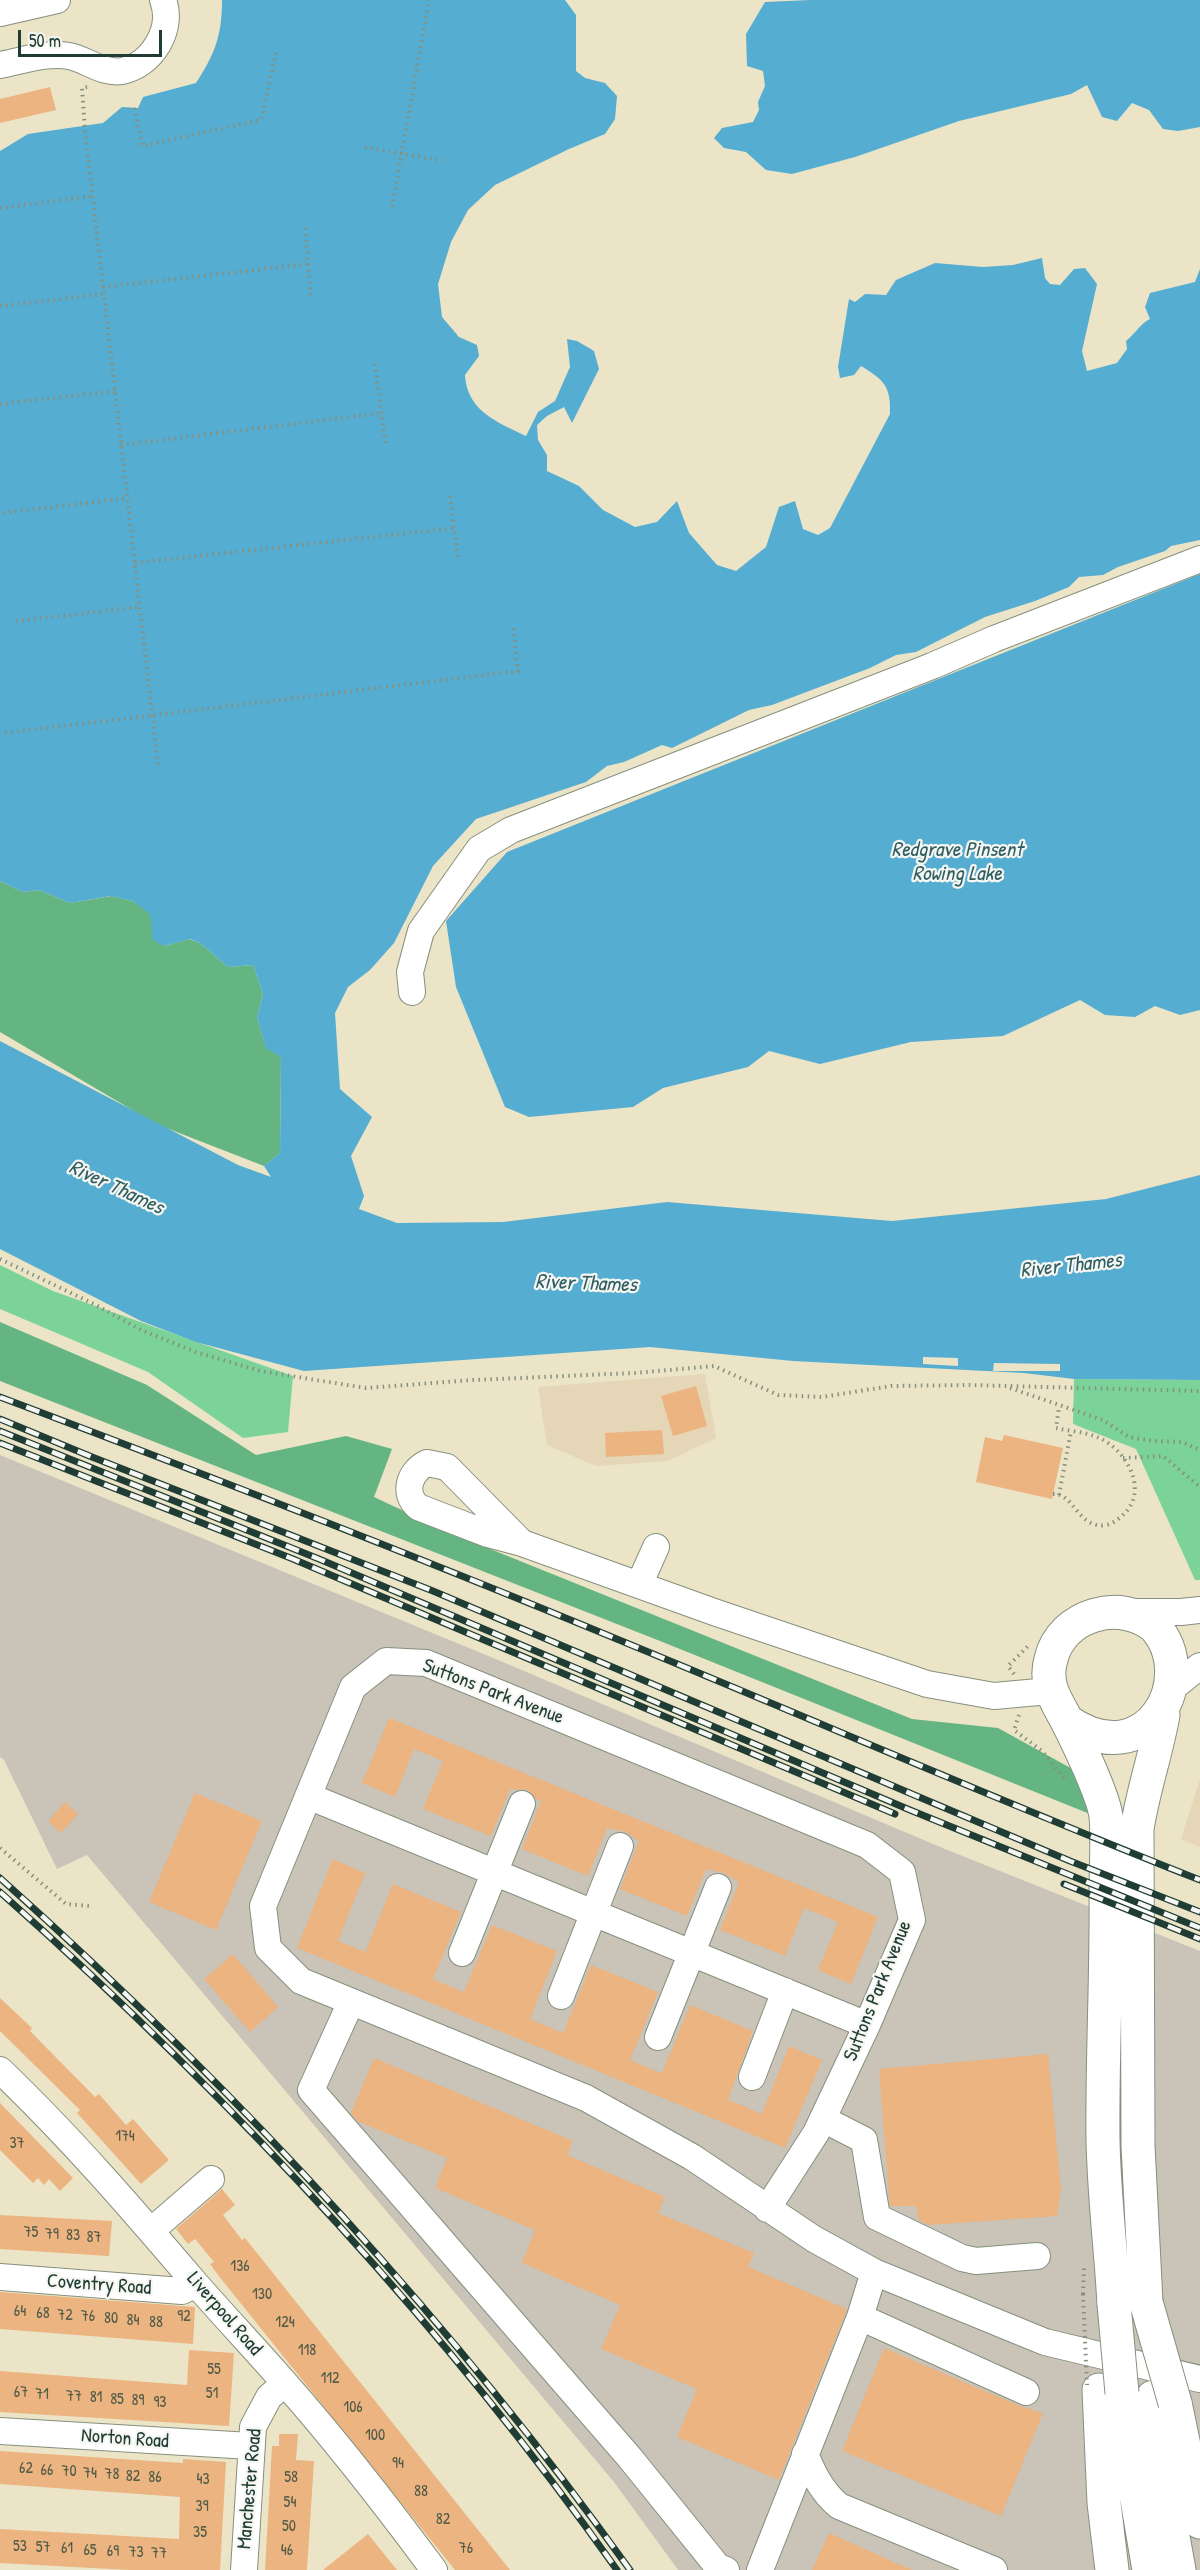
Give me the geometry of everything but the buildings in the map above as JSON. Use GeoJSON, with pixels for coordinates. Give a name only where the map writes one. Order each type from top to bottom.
{"type":"FeatureCollection","features":[{"type":"Feature","properties":{"kind":"main road"},"geometry":{"type":"LineString","coordinates":[[1067,1721],[1083,1732],[1110,1740],[1130,1737],[1150,1727],[1163,1715],[1188,1676],[1176,1664],[1169,1644],[1156,1629],[1145,1620],[1121,1612],[1096,1613],[1080,1620],[1062,1635],[1051,1658],[1048,1681],[1050,1691],[1067,1721],[1106,1814],[1107,1958],[1103,2141],[1110,2227],[1098,2301],[1127,2394],[1165,2493],[1179,2570]]}},
{"type":"Feature","properties":{"kind":"main road"},"geometry":{"type":"LineString","coordinates":[[1112,2570],[1104,2503],[1146,2302],[1138,2146],[1137,1829],[1143,1791],[1163,1715]]}},
{"type":"Feature","properties":{"kind":"main road"},"geometry":{"type":"LineString","coordinates":[[1127,2394],[1200,2522]]}},
{"type":"Feature","properties":{"kind":"main road"},"geometry":{"type":"LineString","coordinates":[[1127,2394],[1129,2452],[1149,2570]]}},
{"type":"Feature","properties":{"kind":"street"},"geometry":{"type":"LineString","coordinates":[[4,7],[57,0]]}},
{"type":"Feature","properties":{"kind":"street"},"geometry":{"type":"LineString","coordinates":[[0,65],[47,55],[70,56],[94,67],[121,71],[146,60],[163,34],[167,10],[163,0]]}},
{"type":"Feature","properties":{"kind":"street"},"geometry":{"type":"LineString","coordinates":[[412,992],[410,972],[421,931],[479,849],[511,830],[1200,559]]}},
{"type":"Feature","properties":{"kind":"street"},"geometry":{"type":"LineString","coordinates":[[522,1543],[927,1684],[994,1696],[1050,1691]]}},
{"type":"Feature","properties":{"kind":"street"},"geometry":{"type":"LineString","coordinates":[[639,1585],[656,1546]]}},
{"type":"Feature","properties":{"kind":"street"},"geometry":{"type":"LineString","coordinates":[[1121,1612],[1200,1610]]}},
{"type":"Feature","properties":{"kind":"street","name":"Suttons Park Avenue"},"geometry":{"type":"LineString","coordinates":[[767,2209],[816,2133],[867,2025],[912,1920],[903,1872],[867,1845],[437,1667],[426,1663],[386,1661],[353,1688],[263,1906],[268,1948],[301,1981],[586,2098],[692,2157],[767,2209],[813,2239],[874,2272],[1045,2342],[1200,2379]]}},
{"type":"Feature","properties":{"kind":"street"},"geometry":{"type":"LineString","coordinates":[[308,1796],[867,2025]]}},
{"type":"Feature","properties":{"kind":"street"},"geometry":{"type":"LineString","coordinates":[[462,1953],[522,1804]]}},
{"type":"Feature","properties":{"kind":"street"},"geometry":{"type":"LineString","coordinates":[[561,1996],[620,1846]]}},
{"type":"Feature","properties":{"kind":"street"},"geometry":{"type":"LineString","coordinates":[[658,2037],[718,1887]]}},
{"type":"Feature","properties":{"kind":"street"},"geometry":{"type":"LineString","coordinates":[[752,2077],[785,1991]]}},
{"type":"Feature","properties":{"kind":"street"},"geometry":{"type":"LineString","coordinates":[[351,2002],[311,2090],[630,2458],[718,2567],[726,2570]]}},
{"type":"Feature","properties":{"kind":"street","name":"Liverpool Road"},"geometry":{"type":"LineString","coordinates":[[0,2070],[30,2098],[152,2230],[196,2284],[285,2383],[379,2495],[434,2570]]}},
{"type":"Feature","properties":{"kind":"street"},"geometry":{"type":"LineString","coordinates":[[823,2119],[864,2140],[877,2217],[962,2258],[976,2261],[1037,2256]]}},
{"type":"Feature","properties":{"kind":"street"},"geometry":{"type":"LineString","coordinates":[[152,2230],[211,2179]]}},
{"type":"Feature","properties":{"kind":"street"},"geometry":{"type":"LineString","coordinates":[[760,2570],[860,2317],[874,2272]]}},
{"type":"Feature","properties":{"kind":"street","name":"Coventry Road"},"geometry":{"type":"LineString","coordinates":[[0,2277],[182,2291],[196,2284]]}},
{"type":"Feature","properties":{"kind":"street"},"geometry":{"type":"LineString","coordinates":[[860,2317],[1026,2392]]}},
{"type":"Feature","properties":{"kind":"street","name":"Manchester Road"},"geometry":{"type":"LineString","coordinates":[[244,2570],[250,2446],[253,2427],[269,2397],[285,2383]]}},
{"type":"Feature","properties":{"kind":"street","name":"Norton Road"},"geometry":{"type":"LineString","coordinates":[[0,2431],[250,2446]]}},
{"type":"Feature","properties":{"kind":"street"},"geometry":{"type":"LineString","coordinates":[[806,2454],[815,2477],[827,2496],[839,2506],[994,2570]]}},
{"type":"Feature","properties":{"kind":"path"},"geometry":{"type":"LineString","coordinates":[[392,207],[429,0]]}},
{"type":"Feature","properties":{"kind":"path"},"geometry":{"type":"LineString","coordinates":[[134,108],[142,146],[261,120],[277,49]]}},
{"type":"Feature","properties":{"kind":"path"},"geometry":{"type":"LineString","coordinates":[[85,130],[158,765]]}},
{"type":"Feature","properties":{"kind":"path"},"geometry":{"type":"LineString","coordinates":[[365,147],[437,160]]}},
{"type":"Feature","properties":{"kind":"path"},"geometry":{"type":"LineString","coordinates":[[0,208],[93,196]]}},
{"type":"Feature","properties":{"kind":"path"},"geometry":{"type":"LineString","coordinates":[[305,228],[311,298]]}},
{"type":"Feature","properties":{"kind":"path"},"geometry":{"type":"LineString","coordinates":[[103,287],[308,264]]}},
{"type":"Feature","properties":{"kind":"path"},"geometry":{"type":"LineString","coordinates":[[0,306],[104,294]]}},
{"type":"Feature","properties":{"kind":"path"},"geometry":{"type":"LineString","coordinates":[[375,364],[386,447]]}},
{"type":"Feature","properties":{"kind":"path"},"geometry":{"type":"LineString","coordinates":[[0,404],[115,391]]}},
{"type":"Feature","properties":{"kind":"path"},"geometry":{"type":"LineString","coordinates":[[121,445],[382,413]]}},
{"type":"Feature","properties":{"kind":"path"},"geometry":{"type":"LineString","coordinates":[[450,496],[458,559]]}},
{"type":"Feature","properties":{"kind":"path"},"geometry":{"type":"LineString","coordinates":[[3,513],[127,498]]}},
{"type":"Feature","properties":{"kind":"path"},"geometry":{"type":"LineString","coordinates":[[135,563],[454,528]]}},
{"type":"Feature","properties":{"kind":"path"},"geometry":{"type":"LineString","coordinates":[[16,621],[140,607]]}},
{"type":"Feature","properties":{"kind":"path"},"geometry":{"type":"LineString","coordinates":[[5,734],[518,671],[513,625]]}},
{"type":"Feature","properties":{"kind":"path"},"geometry":{"type":"LineString","coordinates":[[0,1259],[94,1304],[141,1330],[196,1352],[260,1371],[366,1388],[473,1380],[635,1373],[714,1366],[778,1395],[822,1397],[891,1386],[1007,1386],[1200,1391]]}},
{"type":"Feature","properties":{"kind":"path"},"geometry":{"type":"LineString","coordinates":[[1007,1386],[1059,1407],[1103,1420],[1130,1437],[1153,1442],[1182,1442],[1200,1450]]}},
{"type":"Feature","properties":{"kind":"path"},"geometry":{"type":"LineString","coordinates":[[1053,1494],[1061,1496],[1077,1514],[1092,1522],[1106,1525],[1121,1518],[1131,1506],[1136,1492],[1135,1479],[1122,1458],[1098,1437],[1056,1428],[1059,1407]]}},
{"type":"Feature","properties":{"kind":"path"},"geometry":{"type":"LineString","coordinates":[[1061,1496],[1071,1431]]}},
{"type":"Feature","properties":{"kind":"path"},"geometry":{"type":"LineString","coordinates":[[1122,1458],[1163,1456],[1200,1487]]}},
{"type":"Feature","properties":{"kind":"path"},"geometry":{"type":"LineString","coordinates":[[0,1848],[66,1904],[89,1906]]}},
{"type":"Feature","properties":{"kind":"path"},"geometry":{"type":"LineString","coordinates":[[1098,2301],[1127,2394]]}},
{"type":"Feature","properties":{"kind":"shaded area"},"geometry":{"type":"Polygon","coordinates":[[[705,1374],[716,1438],[668,1461],[596,1466],[547,1445],[538,1387],[705,1374]]]}},
{"type":"Feature","properties":{"kind":"shaded area"},"geometry":{"type":"Polygon","coordinates":[[[0,1455],[498,1660],[945,1849],[1200,1951],[1200,2570],[678,2570],[614,2482],[87,1855],[57,1869],[4,1760],[0,1757],[0,1455]]]}},
{"type":"Feature","properties":{"kind":"shaded area"},"geometry":{"type":"Polygon","coordinates":[[[1200,1779],[1200,1847],[1181,1839],[1200,1779]]]}},
{"type":"Feature","properties":{"kind":"green space"},"geometry":{"type":"Polygon","coordinates":[[[0,881],[23,892],[39,890],[70,903],[112,896],[133,901],[150,913],[164,946],[189,939],[200,943],[228,967],[253,965],[263,994],[257,1018],[266,1047],[281,1057],[280,1153],[264,1166],[156,1124],[0,1032],[0,881]]]}},
{"type":"Feature","properties":{"kind":"green space"},"geometry":{"type":"Polygon","coordinates":[[[0,1265],[53,1291],[293,1376],[288,1432],[243,1438],[148,1372],[0,1309],[0,1265]]]}},
{"type":"Feature","properties":{"kind":"green space"},"geometry":{"type":"Polygon","coordinates":[[[0,1322],[147,1385],[256,1455],[346,1436],[392,1449],[374,1497],[453,1534],[912,1719],[998,1728],[1076,1771],[1090,1814],[660,1641],[0,1381],[0,1322]]]}},
{"type":"Feature","properties":{"kind":"green space"},"geometry":{"type":"Polygon","coordinates":[[[1074,1379],[1200,1380],[1200,1580],[1195,1580],[1136,1449],[1073,1424],[1074,1379]]]}},
{"type":"Feature","properties":{"kind":"water","name":"River Thames"},"geometry":{"type":"Polygon","coordinates":[[[222,0],[565,0],[576,15],[576,71],[585,78],[605,83],[617,96],[615,119],[605,134],[495,185],[468,210],[451,242],[438,284],[442,317],[459,337],[477,345],[479,356],[465,375],[471,398],[485,414],[526,436],[538,412],[555,401],[570,367],[567,339],[577,341],[594,351],[599,369],[572,423],[564,407],[547,416],[537,425],[538,440],[547,455],[547,471],[579,486],[603,510],[635,527],[657,522],[677,501],[689,533],[717,565],[736,571],[766,547],[779,507],[795,501],[803,529],[818,535],[830,528],[890,414],[887,390],[875,375],[861,366],[854,375],[840,378],[838,367],[849,299],[855,302],[865,294],[886,295],[896,280],[935,263],[983,267],[1013,265],[1042,258],[1045,278],[1050,284],[1060,285],[1074,269],[1085,268],[1097,284],[1082,351],[1087,371],[1117,363],[1127,349],[1126,341],[1150,319],[1145,307],[1150,293],[1195,282],[1200,269],[1200,540],[1171,546],[1165,551],[1118,567],[1103,575],[1079,577],[1069,587],[985,617],[916,652],[896,655],[870,668],[772,705],[749,710],[672,748],[662,745],[624,762],[607,766],[586,782],[476,819],[433,866],[394,943],[370,970],[348,987],[335,1013],[340,1089],[372,1117],[351,1156],[364,1196],[359,1209],[397,1223],[503,1222],[667,1202],[892,1221],[1106,1199],[1200,1175],[1200,1380],[1074,1379],[1024,1373],[793,1361],[650,1347],[304,1371],[196,1342],[141,1321],[0,1249],[0,1041],[238,1165],[271,1177],[264,1166],[280,1153],[281,1057],[266,1048],[257,1018],[263,994],[253,965],[228,967],[200,943],[190,939],[164,946],[153,940],[150,914],[133,901],[111,896],[70,903],[39,890],[23,892],[0,881],[0,151],[28,134],[103,123],[122,107],[138,108],[143,97],[196,83],[216,44],[221,24],[222,0]]]}},
{"type":"Feature","properties":{"kind":"water"},"geometry":{"type":"Polygon","coordinates":[[[1200,0],[1200,127],[1178,131],[1163,129],[1149,110],[1132,103],[1117,121],[1102,117],[1087,85],[1071,94],[959,121],[855,157],[792,174],[766,170],[746,152],[724,148],[714,138],[722,128],[753,122],[759,110],[758,102],[765,86],[763,71],[747,66],[746,34],[765,2],[1200,0]]]}},
{"type":"Feature","properties":{"kind":"water","name":"Redgrave Pinsent Rowing Lake"},"geometry":{"type":"Polygon","coordinates":[[[1200,574],[1200,1010],[1180,1015],[1155,1006],[1135,1017],[1105,1015],[1080,1000],[1003,1036],[911,1042],[820,1064],[769,1051],[748,1067],[663,1088],[633,1107],[529,1117],[505,1107],[456,987],[446,921],[507,852],[1200,574]]]}},
{"type":"Feature","properties":{"kind":"pier"},"geometry":{"type":"Polygon","coordinates":[[[923,1357],[958,1358],[958,1366],[923,1364],[923,1357]]]}},
{"type":"Feature","properties":{"kind":"pier"},"geometry":{"type":"Polygon","coordinates":[[[994,1363],[1060,1364],[1060,1371],[993,1371],[994,1363]]]}},
{"type":"Feature","properties":{"kind":"railway"},"geometry":{"type":"LineString","coordinates":[[0,1397],[482,1584],[1200,1880]]}},
{"type":"Feature","properties":{"kind":"railway"},"geometry":{"type":"LineString","coordinates":[[0,1419],[433,1591],[1070,1861],[1200,1912]]}},
{"type":"Feature","properties":{"kind":"railway"},"geometry":{"type":"LineString","coordinates":[[0,1431],[319,1559],[910,1810],[1200,1928]]}},
{"type":"Feature","properties":{"kind":"railway"},"geometry":{"type":"LineString","coordinates":[[0,1443],[293,1559],[895,1814]]}},
{"type":"Feature","properties":{"kind":"railway"},"geometry":{"type":"LineString","coordinates":[[0,1878],[171,2038],[334,2206],[487,2384],[630,2570]]}},
{"type":"Feature","properties":{"kind":"railway"},"geometry":{"type":"LineString","coordinates":[[1064,1884],[1200,1939]]}},
{"type":"Feature","properties":{"kind":"railway"},"geometry":{"type":"LineString","coordinates":[[0,1892],[168,2048],[328,2213],[478,2387],[549,2477],[617,2570]]}}]}
